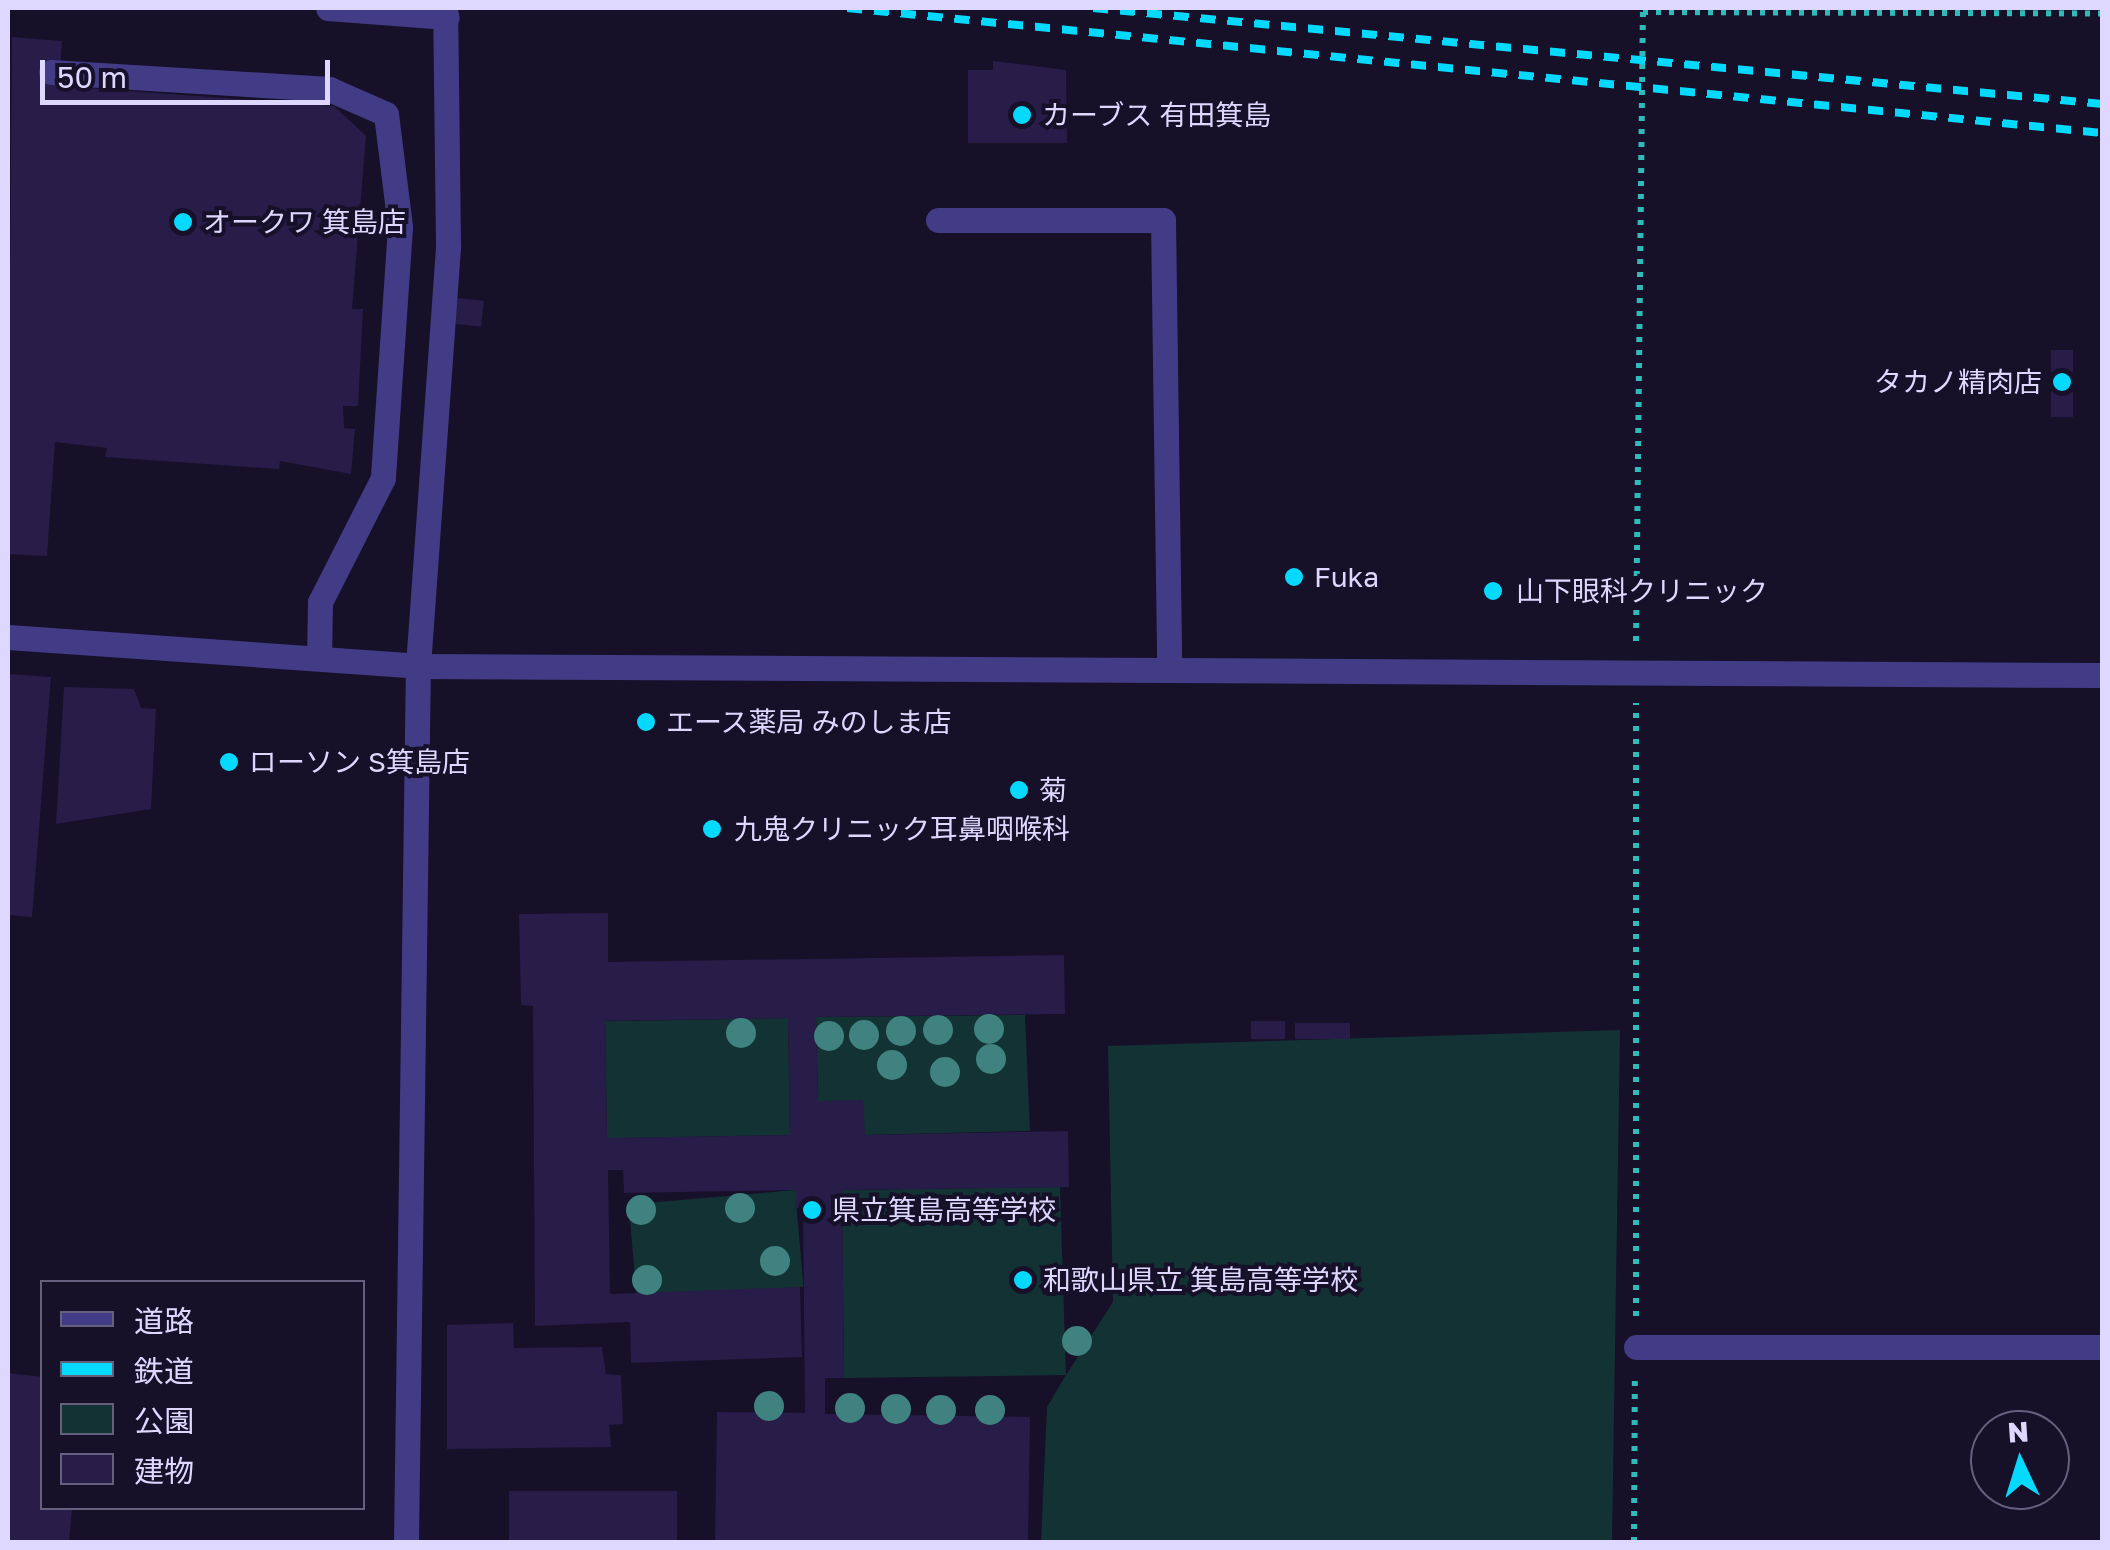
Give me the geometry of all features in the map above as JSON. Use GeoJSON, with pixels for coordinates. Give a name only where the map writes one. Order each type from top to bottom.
{"type":"FeatureCollection","features":[{"type":"Feature","properties":{"kind":"street"},"geometry":{"type":"LineString","coordinates":[[328,8],[446,12],[448,244],[418,666],[406,1542]]}},
{"type":"Feature","properties":{"kind":"street"},"geometry":{"type":"LineString","coordinates":[[52,72],[329,89],[386,114],[400,228],[383,478],[320,602],[319,658]]}},
{"type":"Feature","properties":{"kind":"street"},"geometry":{"type":"LineString","coordinates":[[938,220],[1163,220],[1170,670]]}},
{"type":"Feature","properties":{"kind":"street"},"geometry":{"type":"LineString","coordinates":[[8,637],[418,666],[2102,675]]}},
{"type":"Feature","properties":{"kind":"street"},"geometry":{"type":"LineString","coordinates":[[1636,1347],[2102,1346]]}},
{"type":"Feature","properties":{"kind":"path"},"geometry":{"type":"LineString","coordinates":[[1634,1542],[1636,672],[1643,10],[2102,14]]}},
{"type":"Feature","properties":{"kind":"green space"},"geometry":{"type":"Polygon","coordinates":[[[1025,1015],[1030,1131],[865,1135],[818,1101],[816,1017],[1025,1015]]]}},
{"type":"Feature","properties":{"kind":"green space"},"geometry":{"type":"Polygon","coordinates":[[[788,1018],[790,1135],[607,1138],[605,1021],[788,1018]]]}},
{"type":"Feature","properties":{"kind":"green space"},"geometry":{"type":"Polygon","coordinates":[[[1620,1030],[1612,1542],[1041,1542],[1047,1407],[1113,1302],[1108,1046],[1620,1030]]]}},
{"type":"Feature","properties":{"kind":"green space"},"geometry":{"type":"Polygon","coordinates":[[[1060,1187],[1066,1375],[844,1378],[842,1190],[1060,1187]]]}},
{"type":"Feature","properties":{"kind":"green space"},"geometry":{"type":"Polygon","coordinates":[[[795,1190],[803,1287],[637,1301],[629,1205],[795,1190]]]}},
{"type":"Feature","properties":{"kind":"building","name":"オークワ 箕島店"},"geometry":{"type":"Polygon","coordinates":[[[12,37],[62,41],[59,86],[334,106],[366,136],[352,309],[363,309],[358,406],[343,406],[344,428],[355,429],[351,474],[280,461],[279,469],[105,457],[107,448],[55,442],[47,556],[8,554],[12,37]]]}},
{"type":"Feature","properties":{"kind":"building"},"geometry":{"type":"Polygon","coordinates":[[[993,61],[1066,70],[1067,143],[968,143],[968,70],[993,70],[993,61]]]}},
{"type":"Feature","properties":{"kind":"building"},"geometry":{"type":"Polygon","coordinates":[[[457,298],[484,301],[481,327],[454,324],[457,298]]]}},
{"type":"Feature","properties":{"kind":"building","name":"タカノ精肉店"},"geometry":{"type":"Polygon","coordinates":[[[2051,350],[2073,350],[2073,417],[2051,417],[2051,350]]]}},
{"type":"Feature","properties":{"kind":"building"},"geometry":{"type":"Polygon","coordinates":[[[8,674],[51,677],[32,917],[8,915],[8,674]]]}},
{"type":"Feature","properties":{"kind":"building"},"geometry":{"type":"Polygon","coordinates":[[[64,687],[134,689],[141,708],[156,709],[151,809],[56,824],[64,687]]]}},
{"type":"Feature","properties":{"kind":"building"},"geometry":{"type":"Polygon","coordinates":[[[608,913],[608,962],[1064,955],[1065,1014],[816,1017],[818,1101],[863,1100],[865,1135],[1068,1131],[1069,1187],[842,1190],[844,1378],[825,1378],[825,1414],[1030,1417],[1028,1542],[715,1542],[717,1412],[805,1413],[803,1209],[795,1208],[795,1190],[624,1193],[623,1170],[608,1170],[610,1294],[800,1287],[802,1357],[631,1363],[630,1322],[535,1326],[533,1006],[521,1005],[519,914],[608,913]],[[788,1018],[605,1021],[607,1138],[790,1135],[788,1018]]]}},
{"type":"Feature","properties":{"kind":"building"},"geometry":{"type":"Polygon","coordinates":[[[1251,1021],[1285,1021],[1285,1039],[1251,1039],[1251,1021]]]}},
{"type":"Feature","properties":{"kind":"building"},"geometry":{"type":"Polygon","coordinates":[[[1295,1023],[1350,1023],[1350,1039],[1295,1039],[1295,1023]]]}},
{"type":"Feature","properties":{"kind":"building"},"geometry":{"type":"Polygon","coordinates":[[[513,1323],[514,1348],[602,1347],[606,1374],[621,1375],[623,1424],[609,1425],[611,1447],[447,1449],[447,1325],[513,1323]]]}},
{"type":"Feature","properties":{"kind":"building"},"geometry":{"type":"Polygon","coordinates":[[[8,1373],[40,1377],[40,1510],[72,1510],[69,1542],[8,1542],[8,1373]]]}},
{"type":"Feature","properties":{"kind":"building"},"geometry":{"type":"Polygon","coordinates":[[[509,1491],[677,1491],[677,1542],[509,1542],[509,1491]]]}},
{"type":"Feature","properties":{"kind":"railway"},"geometry":{"type":"LineString","coordinates":[[847,8],[2102,133]]}},
{"type":"Feature","properties":{"kind":"railway"},"geometry":{"type":"LineString","coordinates":[[1093,8],[2102,104]]}},
{"type":"Feature","properties":{"kind":"place","name":"カーブス 有田箕島"},"geometry":{"type":"Point","coordinates":[1022,115]}},
{"type":"Feature","properties":{"kind":"place","name":"オークワ 箕島店"},"geometry":{"type":"Point","coordinates":[183,222]}},
{"type":"Feature","properties":{"kind":"place","name":"タカノ精肉店"},"geometry":{"type":"Point","coordinates":[2062,382]}},
{"type":"Feature","properties":{"kind":"place","name":"Fuka"},"geometry":{"type":"Point","coordinates":[1294,577]}},
{"type":"Feature","properties":{"kind":"place","name":"山下眼科クリニック"},"geometry":{"type":"Point","coordinates":[1493,591]}},
{"type":"Feature","properties":{"kind":"place","name":"エース薬局 みのしま店"},"geometry":{"type":"Point","coordinates":[646,722]}},
{"type":"Feature","properties":{"kind":"place","name":"ローソン S箕島店"},"geometry":{"type":"Point","coordinates":[229,762]}},
{"type":"Feature","properties":{"kind":"place","name":"菊"},"geometry":{"type":"Point","coordinates":[1019,790]}},
{"type":"Feature","properties":{"kind":"place","name":"九鬼クリニック耳鼻咽喉科"},"geometry":{"type":"Point","coordinates":[712,829]}},
{"type":"Feature","properties":{"kind":"place","name":"県立箕島高等学校"},"geometry":{"type":"Point","coordinates":[812,1210]}},
{"type":"Feature","properties":{"kind":"place","name":"和歌山県立 箕島高等学校"},"geometry":{"type":"Point","coordinates":[1023,1280]}}]}
